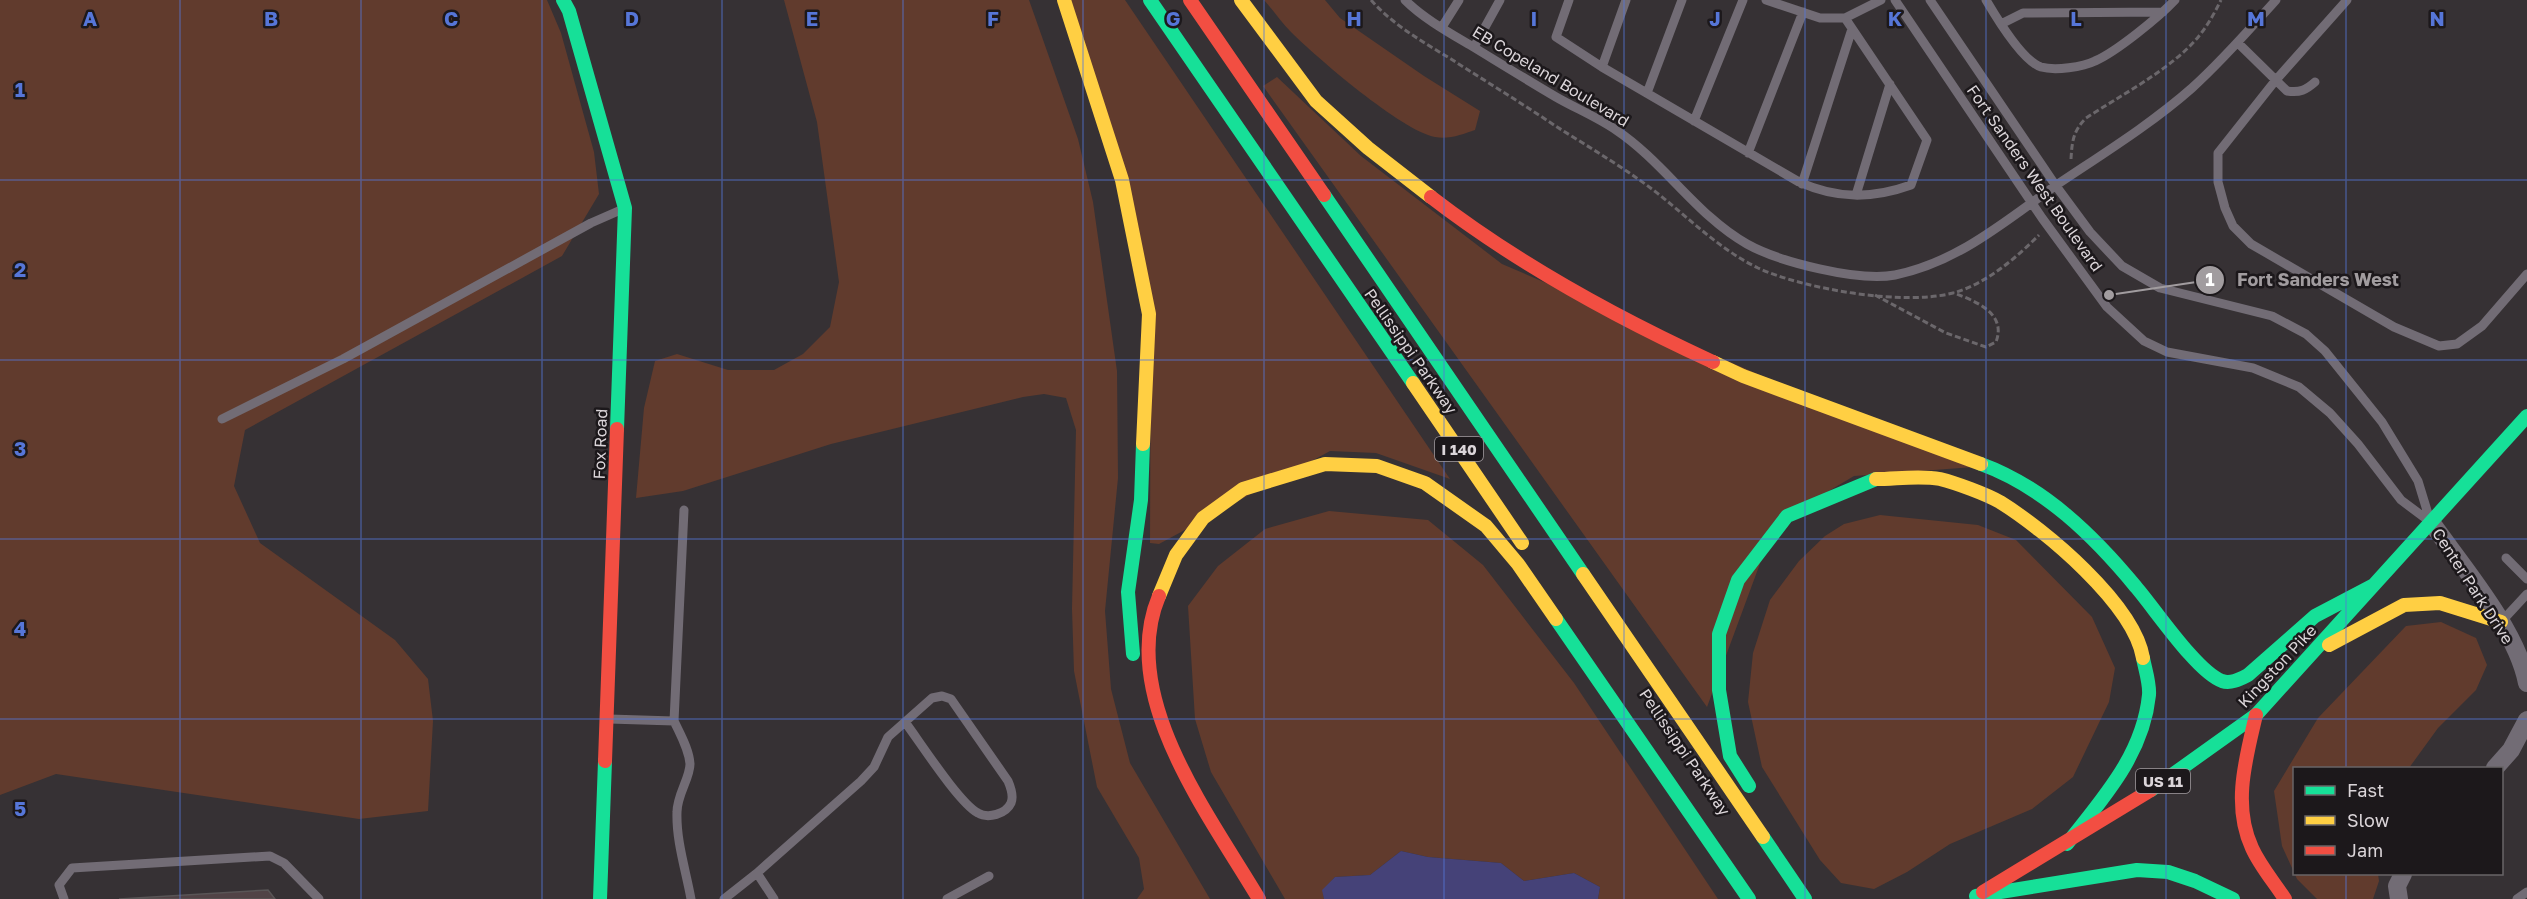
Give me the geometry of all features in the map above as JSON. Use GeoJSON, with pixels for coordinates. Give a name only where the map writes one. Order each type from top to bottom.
{"type":"FeatureCollection","features":[{"type":"Feature","properties":{"kind":"main road","name":"Fox Road"},"geometry":{"type":"LineString","coordinates":[[563,0],[570,11],[625,208],[600,899]]}},
{"type":"Feature","properties":{"kind":"main road"},"geometry":{"type":"LineString","coordinates":[[1064,0],[1122,180],[1149,314],[1141,500],[1128,592],[1134,666]]}},
{"type":"Feature","properties":{"kind":"main road","name":"Pellissippi Parkway"},"geometry":{"type":"LineString","coordinates":[[1150,0],[1528,551]]}},
{"type":"Feature","properties":{"kind":"main road","name":"Pellissippi Parkway"},"geometry":{"type":"LineString","coordinates":[[1190,0],[1805,899]]}},
{"type":"Feature","properties":{"kind":"main road"},"geometry":{"type":"LineString","coordinates":[[1241,0],[1316,101],[1368,148],[1479,234],[1548,278],[1653,335],[1743,376],[2000,471],[2046,500],[2089,534],[2135,585],[2196,660],[2223,681],[2236,681],[2248,675],[2315,616],[2374,585]]}},
{"type":"Feature","properties":{"kind":"main road","name":"Kingston Pike"},"geometry":{"type":"LineString","coordinates":[[1974,898],[2132,803],[2256,716],[2431,522],[2519,432],[2527,416]]}},
{"type":"Feature","properties":{"kind":"main road"},"geometry":{"type":"LineString","coordinates":[[1259,899],[1171,750],[1150,682],[1151,615],[1176,555],[1203,518],[1243,489],[1325,464],[1377,466],[1425,483],[1486,526],[1518,564],[1754,894]]}},
{"type":"Feature","properties":{"kind":"main road"},"geometry":{"type":"LineString","coordinates":[[1755,796],[1730,756],[1719,690],[1719,634],[1738,580],[1787,516],[1872,479],[1939,479],[1998,501],[2054,541],[2111,598],[2141,645],[2149,693],[2139,737],[2121,775],[2067,843]]}},
{"type":"Feature","properties":{"kind":"main road"},"geometry":{"type":"LineString","coordinates":[[2311,654],[2404,605],[2440,603],[2500,622]]}},
{"type":"Feature","properties":{"kind":"main road"},"geometry":{"type":"LineString","coordinates":[[1139,688],[1166,761],[1244,899]]}},
{"type":"Feature","properties":{"kind":"main road","name":"Pellissippi Parkway"},"geometry":{"type":"LineString","coordinates":[[1640,716],[1754,894]]}},
{"type":"Feature","properties":{"kind":"main road"},"geometry":{"type":"LineString","coordinates":[[2256,716],[2244,765],[2241,802],[2244,823],[2252,847],[2285,899]]}},
{"type":"Feature","properties":{"kind":"main road"},"geometry":{"type":"LineString","coordinates":[[1793,856],[1796,886]]}},
{"type":"Feature","properties":{"kind":"main road"},"geometry":{"type":"LineString","coordinates":[[1974,898],[2137,870],[2168,872],[2233,899]]}},
{"type":"Feature","properties":{"kind":"street","name":"Center Park Drive"},"geometry":{"type":"LineString","coordinates":[[2431,522],[2500,622],[2517,654],[2527,683]]}},
{"type":"Feature","properties":{"kind":"street"},"geometry":{"type":"LineString","coordinates":[[2496,767],[2511,750],[2527,720]]}},
{"type":"Feature","properties":{"kind":"street"},"geometry":{"type":"LineString","coordinates":[[2399,899],[2397,886],[2402,875]]}},
{"type":"Feature","properties":{"kind":"lane","name":"EB Copeland Boulevard"},"geometry":{"type":"LineString","coordinates":[[1405,0],[1474,47],[1616,130],[1666,170],[1703,210],[1747,244],[1792,262],[1839,273],[1892,275],[1943,260],[1975,243],[2120,142],[2191,89],[2238,43],[2276,0]]}},
{"type":"Feature","properties":{"kind":"lane"},"geometry":{"type":"LineString","coordinates":[[1442,27],[1459,0]]}},
{"type":"Feature","properties":{"kind":"lane"},"geometry":{"type":"LineString","coordinates":[[1474,47],[1500,0]]}},
{"type":"Feature","properties":{"kind":"lane"},"geometry":{"type":"LineString","coordinates":[[1569,0],[1556,37],[1602,67],[1802,184],[1846,196],[1873,194],[1911,184],[1928,140],[1845,18]]}},
{"type":"Feature","properties":{"kind":"lane"},"geometry":{"type":"LineString","coordinates":[[1602,67],[1626,0]]}},
{"type":"Feature","properties":{"kind":"lane"},"geometry":{"type":"LineString","coordinates":[[1647,93],[1682,0]]}},
{"type":"Feature","properties":{"kind":"lane"},"geometry":{"type":"LineString","coordinates":[[1694,121],[1743,0]]}},
{"type":"Feature","properties":{"kind":"lane"},"geometry":{"type":"LineString","coordinates":[[1766,0],[1820,18],[1845,18],[1881,0]]}},
{"type":"Feature","properties":{"kind":"lane","name":"Fort Sanders West Boulevard"},"geometry":{"type":"LineString","coordinates":[[1894,0],[2032,203],[2107,307],[2144,341],[2167,352],[2253,368],[2299,387],[2330,413],[2358,444],[2401,500],[2431,522]]}},
{"type":"Feature","properties":{"kind":"lane","name":"Fort Sanders West Boulevard"},"geometry":{"type":"LineString","coordinates":[[1930,0],[2056,186],[2090,232],[2122,266],[2160,288],[2272,316],[2306,334],[2319,345],[2382,422],[2418,481],[2431,522]]}},
{"type":"Feature","properties":{"kind":"lane"},"geometry":{"type":"LineString","coordinates":[[1986,0],[2001,24],[2031,61],[2041,67],[2073,68],[2097,61],[2163,12],[2175,0]]}},
{"type":"Feature","properties":{"kind":"lane"},"geometry":{"type":"LineString","coordinates":[[2347,0],[2275,81],[2218,153],[2218,182],[2233,226],[2251,244],[2394,327],[2439,346],[2457,344],[2482,326],[2527,274]]}},
{"type":"Feature","properties":{"kind":"lane"},"geometry":{"type":"LineString","coordinates":[[1748,153],[1803,12]]}},
{"type":"Feature","properties":{"kind":"lane"},"geometry":{"type":"LineString","coordinates":[[2001,24],[2023,13],[2163,12]]}},
{"type":"Feature","properties":{"kind":"lane"},"geometry":{"type":"LineString","coordinates":[[1802,184],[1852,29]]}},
{"type":"Feature","properties":{"kind":"lane"},"geometry":{"type":"LineString","coordinates":[[2238,43],[2287,91],[2305,90],[2315,82]]}},
{"type":"Feature","properties":{"kind":"lane"},"geometry":{"type":"LineString","coordinates":[[1856,195],[1890,84]]}},
{"type":"Feature","properties":{"kind":"lane"},"geometry":{"type":"LineString","coordinates":[[222,419],[343,359],[591,223],[625,208]]}},
{"type":"Feature","properties":{"kind":"lane"},"geometry":{"type":"LineString","coordinates":[[684,510],[674,721],[690,765],[680,792],[677,812],[678,832],[691,899]]}},
{"type":"Feature","properties":{"kind":"lane"},"geometry":{"type":"LineString","coordinates":[[2506,558],[2527,579]]}},
{"type":"Feature","properties":{"kind":"lane"},"geometry":{"type":"LineString","coordinates":[[2500,622],[2527,594]]}},
{"type":"Feature","properties":{"kind":"lane"},"geometry":{"type":"LineString","coordinates":[[724,899],[757,873],[861,781],[874,766],[888,737],[932,698],[942,696],[951,699],[1008,781],[1012,793],[1011,804],[997,814],[988,816],[978,813],[964,801],[905,722]]}},
{"type":"Feature","properties":{"kind":"lane"},"geometry":{"type":"LineString","coordinates":[[607,719],[674,721]]}},
{"type":"Feature","properties":{"kind":"lane"},"geometry":{"type":"LineString","coordinates":[[64,899],[59,885],[72,868],[270,856],[284,863],[319,899]]}},
{"type":"Feature","properties":{"kind":"lane"},"geometry":{"type":"LineString","coordinates":[[757,873],[774,899]]}},
{"type":"Feature","properties":{"kind":"lane"},"geometry":{"type":"LineString","coordinates":[[947,899],[989,876]]}},
{"type":"Feature","properties":{"kind":"lane"},"geometry":{"type":"LineString","coordinates":[[2517,899],[2527,892]]}},
{"type":"Feature","properties":{"kind":"path"},"geometry":{"type":"LineString","coordinates":[[2071,159],[2076,128],[2086,118],[2186,49],[2198,37],[2221,0]]}},
{"type":"Feature","properties":{"kind":"path"},"geometry":{"type":"LineString","coordinates":[[1874,294],[1946,333],[1975,345],[1991,346],[1996,342],[1998,333],[1988,309],[1983,304],[1954,293],[1981,281],[2002,267],[2039,235]]}},
{"type":"Feature","properties":{"kind":"shaded area"},"geometry":{"type":"Polygon","coordinates":[[[0,0],[547,0],[561,33],[594,152],[599,194],[562,256],[245,430],[234,486],[260,543],[395,640],[428,679],[433,721],[428,811],[359,819],[56,774],[0,795],[0,0]]]}},
{"type":"Feature","properties":{"kind":"shaded area"},"geometry":{"type":"Polygon","coordinates":[[[784,0],[1029,0],[1078,139],[1093,202],[1117,371],[1118,478],[1105,611],[1111,689],[1130,763],[1210,899],[1137,899],[1144,889],[1139,858],[1097,787],[1074,671],[1072,609],[1076,430],[1066,398],[1044,394],[1023,397],[831,444],[683,491],[636,498],[644,408],[655,361],[677,354],[728,370],[774,370],[803,354],[830,327],[839,282],[817,122],[784,0]]]}},
{"type":"Feature","properties":{"kind":"shaded area"},"geometry":{"type":"Polygon","coordinates":[[[1068,0],[1125,0],[1450,479],[1376,453],[1330,451],[1159,544],[1150,543],[1151,299],[1068,0]]]}},
{"type":"Feature","properties":{"kind":"shaded area"},"geometry":{"type":"Polygon","coordinates":[[[1264,0],[1325,0],[1340,18],[1424,76],[1480,111],[1475,130],[1440,138],[1420,132],[1402,122],[1360,92],[1319,58],[1287,28],[1264,0]]]}},
{"type":"Feature","properties":{"kind":"shaded area"},"geometry":{"type":"Polygon","coordinates":[[[1277,77],[1361,156],[1502,264],[1974,467],[1854,476],[1775,523],[1707,707],[1263,86],[1277,77]]]}},
{"type":"Feature","properties":{"kind":"shaded area"},"geometry":{"type":"Polygon","coordinates":[[[1329,511],[1428,520],[1483,565],[1574,683],[1718,899],[1598,899],[1600,887],[1574,873],[1524,881],[1501,863],[1428,857],[1401,851],[1370,875],[1335,877],[1323,890],[1324,899],[1285,899],[1211,772],[1195,719],[1188,606],[1218,566],[1265,529],[1329,511]]]}},
{"type":"Feature","properties":{"kind":"shaded area"},"geometry":{"type":"Polygon","coordinates":[[[1880,515],[1978,525],[2016,540],[2092,617],[2115,668],[2109,702],[2073,777],[2032,809],[1950,844],[1907,872],[1874,889],[1841,883],[1820,860],[1762,767],[1748,702],[1753,653],[1770,600],[1799,561],[1825,536],[1844,524],[1880,515]]]}},
{"type":"Feature","properties":{"kind":"shaded area"},"geometry":{"type":"Polygon","coordinates":[[[2441,622],[2476,638],[2487,665],[2476,690],[2438,728],[2410,767],[2293,767],[2293,870],[2282,846],[2274,791],[2318,718],[2406,626],[2441,622]]]}},
{"type":"Feature","properties":{"kind":"shaded area"},"geometry":{"type":"Polygon","coordinates":[[[1401,851],[1428,857],[1501,863],[1524,881],[1574,873],[1600,887],[1598,899],[1324,899],[1322,890],[1335,877],[1370,875],[1401,851]]]}},
{"type":"Feature","properties":{"kind":"shaded area"},"geometry":{"type":"Polygon","coordinates":[[[2295,875],[2378,875],[2379,881],[2373,899],[2317,899],[2295,875]]]}},
{"type":"Feature","properties":{"kind":"building"},"geometry":{"type":"Polygon","coordinates":[[[268,890],[275,899],[119,899],[268,890]]]}},
{"type":"Feature","properties":{"kind":"traffic: fast"},"geometry":{"type":"LineString","coordinates":[[563,0],[569,11],[625,208],[617,429]]}},
{"type":"Feature","properties":{"kind":"traffic: fast"},"geometry":{"type":"LineString","coordinates":[[1150,0],[1413,383]]}},
{"type":"Feature","properties":{"kind":"traffic: fast"},"geometry":{"type":"LineString","coordinates":[[1324,195],[1583,574]]}},
{"type":"Feature","properties":{"kind":"traffic: fast"},"geometry":{"type":"LineString","coordinates":[[2151,790],[2256,715],[2527,416]]}},
{"type":"Feature","properties":{"kind":"traffic: fast"},"geometry":{"type":"LineString","coordinates":[[1133,654],[1128,592],[1141,500],[1143,444]]}},
{"type":"Feature","properties":{"kind":"traffic: fast"},"geometry":{"type":"LineString","coordinates":[[1981,464],[2026,486],[2066,515],[2120,568],[2201,666],[2225,682],[2248,675],[2315,616],[2374,585]]}},
{"type":"Feature","properties":{"kind":"traffic: fast"},"geometry":{"type":"LineString","coordinates":[[1749,786],[1730,756],[1719,690],[1719,634],[1738,580],[1787,516],[1876,479]]}},
{"type":"Feature","properties":{"kind":"traffic: fast"},"geometry":{"type":"LineString","coordinates":[[1556,619],[1749,899]]}},
{"type":"Feature","properties":{"kind":"traffic: fast"},"geometry":{"type":"LineString","coordinates":[[2067,844],[2119,775],[2139,737],[2149,695],[2143,658]]}},
{"type":"Feature","properties":{"kind":"traffic: fast"},"geometry":{"type":"LineString","coordinates":[[600,899],[605,761]]}},
{"type":"Feature","properties":{"kind":"traffic: fast"},"geometry":{"type":"LineString","coordinates":[[1763,837],[1805,899]]}},
{"type":"Feature","properties":{"kind":"traffic: fast"},"geometry":{"type":"LineString","coordinates":[[1976,896],[2137,870],[2168,872],[2195,881],[2233,899]]}},
{"type":"Feature","properties":{"kind":"traffic: slow"},"geometry":{"type":"LineString","coordinates":[[1064,0],[1122,180],[1149,314],[1143,444]]}},
{"type":"Feature","properties":{"kind":"traffic: slow"},"geometry":{"type":"LineString","coordinates":[[1241,0],[1316,101],[1368,148],[1431,197]]}},
{"type":"Feature","properties":{"kind":"traffic: slow"},"geometry":{"type":"LineString","coordinates":[[1713,362],[1743,376],[1981,464]]}},
{"type":"Feature","properties":{"kind":"traffic: slow"},"geometry":{"type":"LineString","coordinates":[[1413,383],[1522,543]]}},
{"type":"Feature","properties":{"kind":"traffic: slow"},"geometry":{"type":"LineString","coordinates":[[1159,596],[1176,555],[1203,518],[1243,489],[1325,464],[1377,466],[1425,483],[1486,526],[1518,564],[1556,619]]}},
{"type":"Feature","properties":{"kind":"traffic: slow"},"geometry":{"type":"LineString","coordinates":[[1876,479],[1916,477],[1940,479],[2000,502],[2063,549],[2106,592],[2136,637],[2143,658]]}},
{"type":"Feature","properties":{"kind":"traffic: slow"},"geometry":{"type":"LineString","coordinates":[[1583,574],[1763,837]]}},
{"type":"Feature","properties":{"kind":"traffic: slow"},"geometry":{"type":"LineString","coordinates":[[2329,645],[2404,605],[2440,603],[2501,622]]}},
{"type":"Feature","properties":{"kind":"traffic: jam"},"geometry":{"type":"LineString","coordinates":[[1190,0],[1324,195]]}},
{"type":"Feature","properties":{"kind":"traffic: jam"},"geometry":{"type":"LineString","coordinates":[[1431,197],[1532,267],[1639,326],[1713,362]]}},
{"type":"Feature","properties":{"kind":"traffic: jam"},"geometry":{"type":"LineString","coordinates":[[605,761],[617,429]]}},
{"type":"Feature","properties":{"kind":"traffic: jam"},"geometry":{"type":"LineString","coordinates":[[1159,596],[1149,634],[1150,674],[1159,714],[1175,754],[1195,793],[1259,899]]}},
{"type":"Feature","properties":{"kind":"traffic: jam"},"geometry":{"type":"LineString","coordinates":[[2256,715],[2245,765],[2243,815],[2246,832],[2255,855],[2285,899]]}},
{"type":"Feature","properties":{"kind":"traffic: jam"},"geometry":{"type":"LineString","coordinates":[[1983,892],[2151,790]]}},
{"type":"Feature","properties":{"kind":"place","name":"Fort Sanders West"},"geometry":{"type":"Point","coordinates":[2109,295]}}]}
